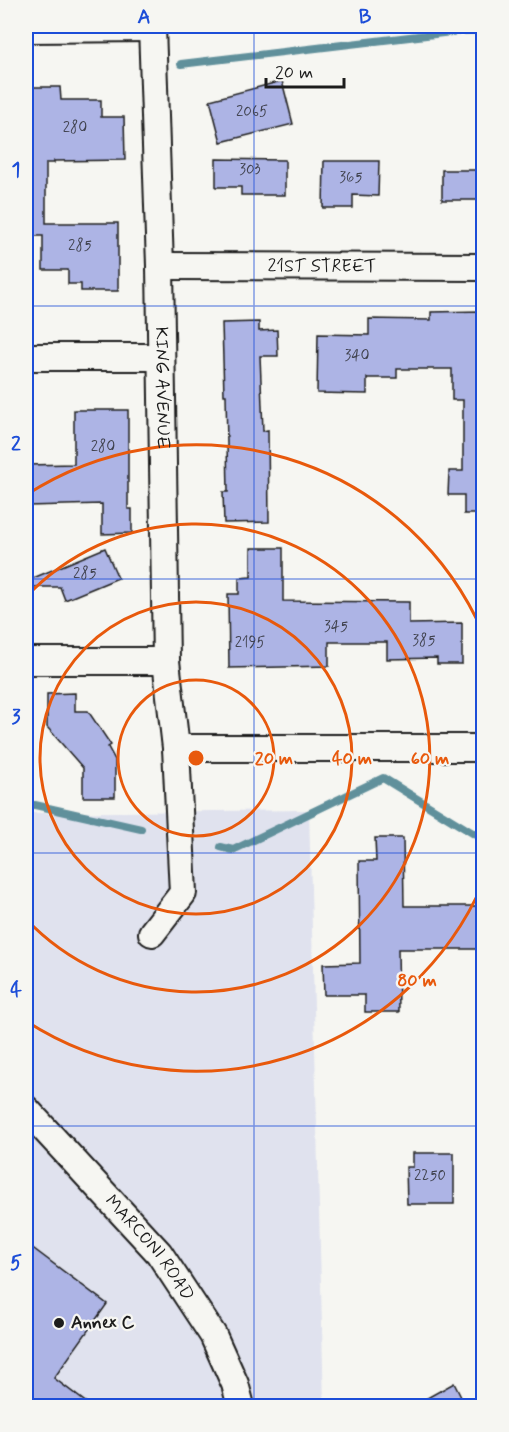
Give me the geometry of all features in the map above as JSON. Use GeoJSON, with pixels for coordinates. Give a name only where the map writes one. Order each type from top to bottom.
{"type":"FeatureCollection","features":[{"type":"Feature","properties":{"kind":"street"},"geometry":{"type":"LineString","coordinates":[[26,29],[152,27]]}},
{"type":"Feature","properties":{"kind":"street","name":"KING AVENUE"},"geometry":{"type":"LineString","coordinates":[[152,27],[160,266],[166,661],[176,748],[183,893],[152,933]]}},
{"type":"Feature","properties":{"kind":"street","name":"21ST STREET"},"geometry":{"type":"LineString","coordinates":[[160,266],[483,267]]}},
{"type":"Feature","properties":{"kind":"street"},"geometry":{"type":"LineString","coordinates":[[26,357],[161,357]]}},
{"type":"Feature","properties":{"kind":"street"},"geometry":{"type":"LineString","coordinates":[[26,661],[166,661]]}},
{"type":"Feature","properties":{"kind":"street"},"geometry":{"type":"LineString","coordinates":[[176,748],[483,748]]}},
{"type":"Feature","properties":{"kind":"street","name":"MARCONI ROAD"},"geometry":{"type":"LineString","coordinates":[[26,1110],[159,1253],[213,1335],[235,1384],[241,1407]]}},
{"type":"Feature","properties":{"kind":"shaded area"},"geometry":{"type":"Polygon","coordinates":[[[309,810],[324,1406],[26,1406],[26,813],[309,810]]]}},
{"type":"Feature","properties":{"kind":"building"},"geometry":{"type":"Polygon","coordinates":[[[282,81],[293,124],[221,142],[210,100],[282,81]]]}},
{"type":"Feature","properties":{"kind":"building"},"geometry":{"type":"Polygon","coordinates":[[[26,87],[60,87],[61,100],[101,100],[101,117],[124,117],[125,160],[46,163],[46,223],[118,223],[118,291],[81,291],[81,284],[68,284],[68,270],[43,270],[43,236],[27,236],[26,87]]]}},
{"type":"Feature","properties":{"kind":"building"},"geometry":{"type":"Polygon","coordinates":[[[216,159],[285,160],[285,195],[241,195],[241,187],[216,187],[216,159]]]}},
{"type":"Feature","properties":{"kind":"building"},"geometry":{"type":"Polygon","coordinates":[[[324,161],[379,161],[378,196],[353,195],[353,208],[323,208],[324,161]]]}},
{"type":"Feature","properties":{"kind":"building"},"geometry":{"type":"Polygon","coordinates":[[[442,170],[483,170],[483,200],[442,200],[442,170]]]}},
{"type":"Feature","properties":{"kind":"building"},"geometry":{"type":"Polygon","coordinates":[[[483,311],[483,514],[464,514],[464,495],[448,495],[449,471],[463,471],[463,400],[452,400],[452,369],[397,369],[397,378],[367,378],[367,394],[317,393],[318,334],[369,335],[369,319],[431,320],[431,312],[483,311]]]}},
{"type":"Feature","properties":{"kind":"building"},"geometry":{"type":"Polygon","coordinates":[[[259,322],[259,331],[277,330],[278,356],[260,356],[263,431],[268,430],[269,522],[224,523],[223,492],[228,492],[222,323],[259,322]]]}},
{"type":"Feature","properties":{"kind":"building"},"geometry":{"type":"Polygon","coordinates":[[[74,410],[128,410],[128,509],[132,509],[132,533],[102,534],[102,504],[28,506],[27,465],[74,464],[74,410]]]}},
{"type":"Feature","properties":{"kind":"building"},"geometry":{"type":"Polygon","coordinates":[[[105,548],[118,578],[65,600],[60,587],[26,587],[26,581],[105,548]]]}},
{"type":"Feature","properties":{"kind":"building"},"geometry":{"type":"Polygon","coordinates":[[[251,548],[283,548],[283,601],[409,602],[409,624],[462,623],[462,664],[437,664],[437,658],[387,659],[387,642],[329,642],[329,666],[229,668],[228,594],[239,594],[239,578],[251,577],[251,548]]]}},
{"type":"Feature","properties":{"kind":"building"},"geometry":{"type":"Polygon","coordinates":[[[75,693],[75,711],[88,711],[111,745],[108,747],[115,760],[115,797],[83,797],[83,768],[47,727],[47,694],[75,693]]]}},
{"type":"Feature","properties":{"kind":"building"},"geometry":{"type":"Polygon","coordinates":[[[375,838],[403,838],[404,906],[483,906],[483,949],[398,949],[399,1012],[365,1012],[365,995],[324,995],[323,964],[360,963],[359,861],[376,861],[375,838]]]}},
{"type":"Feature","properties":{"kind":"building"},"geometry":{"type":"Polygon","coordinates":[[[413,1153],[454,1153],[454,1204],[407,1204],[406,1167],[413,1167],[413,1153]]]}},
{"type":"Feature","properties":{"kind":"building","name":"Annex C"},"geometry":{"type":"Polygon","coordinates":[[[26,1243],[107,1304],[54,1378],[92,1407],[26,1407],[26,1243]]]}},
{"type":"Feature","properties":{"kind":"building"},"geometry":{"type":"Polygon","coordinates":[[[454,1383],[466,1407],[411,1407],[454,1383]]]}},
{"type":"Feature","properties":{"kind":"waterway"},"geometry":{"type":"LineString","coordinates":[[181,64],[484,30]]}},
{"type":"Feature","properties":{"kind":"waterway"},"geometry":{"type":"LineString","coordinates":[[221,847],[233,850],[383,778],[484,840]]}},
{"type":"Feature","properties":{"kind":"waterway"},"geometry":{"type":"LineString","coordinates":[[26,805],[35,805],[141,829]]}},
{"type":"Feature","properties":{"kind":"place","name":"Annex C"},"geometry":{"type":"Point","coordinates":[59,1323]}}]}
